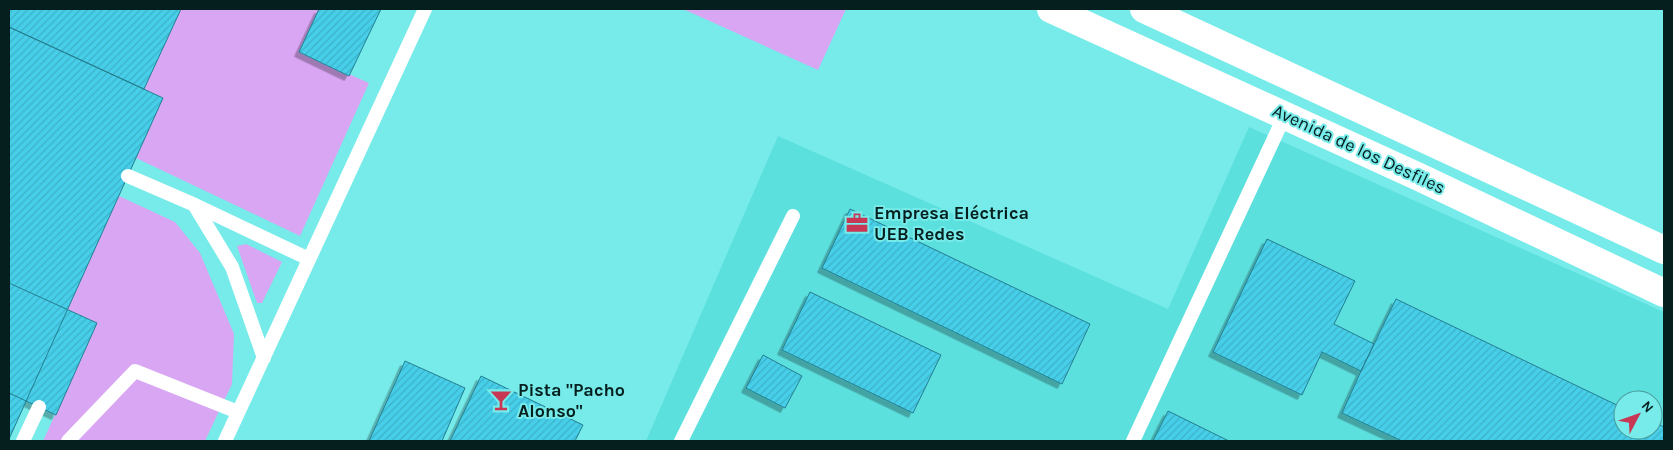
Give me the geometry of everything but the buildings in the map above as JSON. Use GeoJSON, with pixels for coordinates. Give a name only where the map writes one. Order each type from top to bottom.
{"type":"FeatureCollection","features":[{"type":"Feature","properties":{"kind":"highway","name":"Avenida de los Desfiles"},"geometry":{"type":"LineString","coordinates":[[1051,9],[1285,115],[1664,293]]}},
{"type":"Feature","properties":{"kind":"highway","name":"Avenida de los Desfiles"},"geometry":{"type":"LineString","coordinates":[[1144,9],[1664,250]]}},
{"type":"Feature","properties":{"kind":"highway"},"geometry":{"type":"LineString","coordinates":[[1285,115],[1300,82]]}},
{"type":"Feature","properties":{"kind":"lane"},"geometry":{"type":"LineString","coordinates":[[225,441],[425,9]]}},
{"type":"Feature","properties":{"kind":"lane"},"geometry":{"type":"LineString","coordinates":[[1133,441],[1285,115]]}},
{"type":"Feature","properties":{"kind":"lane"},"geometry":{"type":"LineString","coordinates":[[128,176],[195,205],[309,260]]}},
{"type":"Feature","properties":{"kind":"lane"},"geometry":{"type":"LineString","coordinates":[[195,205],[232,267],[264,358]]}},
{"type":"Feature","properties":{"kind":"lane"},"geometry":{"type":"LineString","coordinates":[[681,441],[792,216]]}},
{"type":"Feature","properties":{"kind":"lane"},"geometry":{"type":"LineString","coordinates":[[68,441],[135,371],[238,412]]}},
{"type":"Feature","properties":{"kind":"lane"},"geometry":{"type":"LineString","coordinates":[[23,441],[39,407]]}},
{"type":"Feature","properties":{"kind":"shaded area"},"geometry":{"type":"Polygon","coordinates":[[[181,9],[319,9],[299,52],[369,83],[300,236],[136,158],[163,98],[144,89],[181,9]]]}},
{"type":"Feature","properties":{"kind":"shaded area"},"geometry":{"type":"Polygon","coordinates":[[[683,9],[846,9],[818,70],[683,9]]]}},
{"type":"Feature","properties":{"kind":"shaded area"},"geometry":{"type":"Polygon","coordinates":[[[1249,127],[1664,312],[1664,441],[646,441],[778,136],[1168,309],[1249,127]]]}},
{"type":"Feature","properties":{"kind":"shaded area"},"geometry":{"type":"Polygon","coordinates":[[[119,196],[175,222],[200,253],[234,334],[232,384],[205,441],[43,441],[97,323],[67,309],[119,196]]]}},
{"type":"Feature","properties":{"kind":"shaded area"},"geometry":{"type":"Polygon","coordinates":[[[246,244],[282,262],[262,303],[257,303],[237,246],[246,244]]]}},
{"type":"Feature","properties":{"kind":"place","name":"Empresa Eléctrica UEB Redes"},"geometry":{"type":"Point","coordinates":[857,223]}},
{"type":"Feature","properties":{"kind":"place","name":"Pista \"Pacho Alonso\""},"geometry":{"type":"Point","coordinates":[501,400]}}]}
